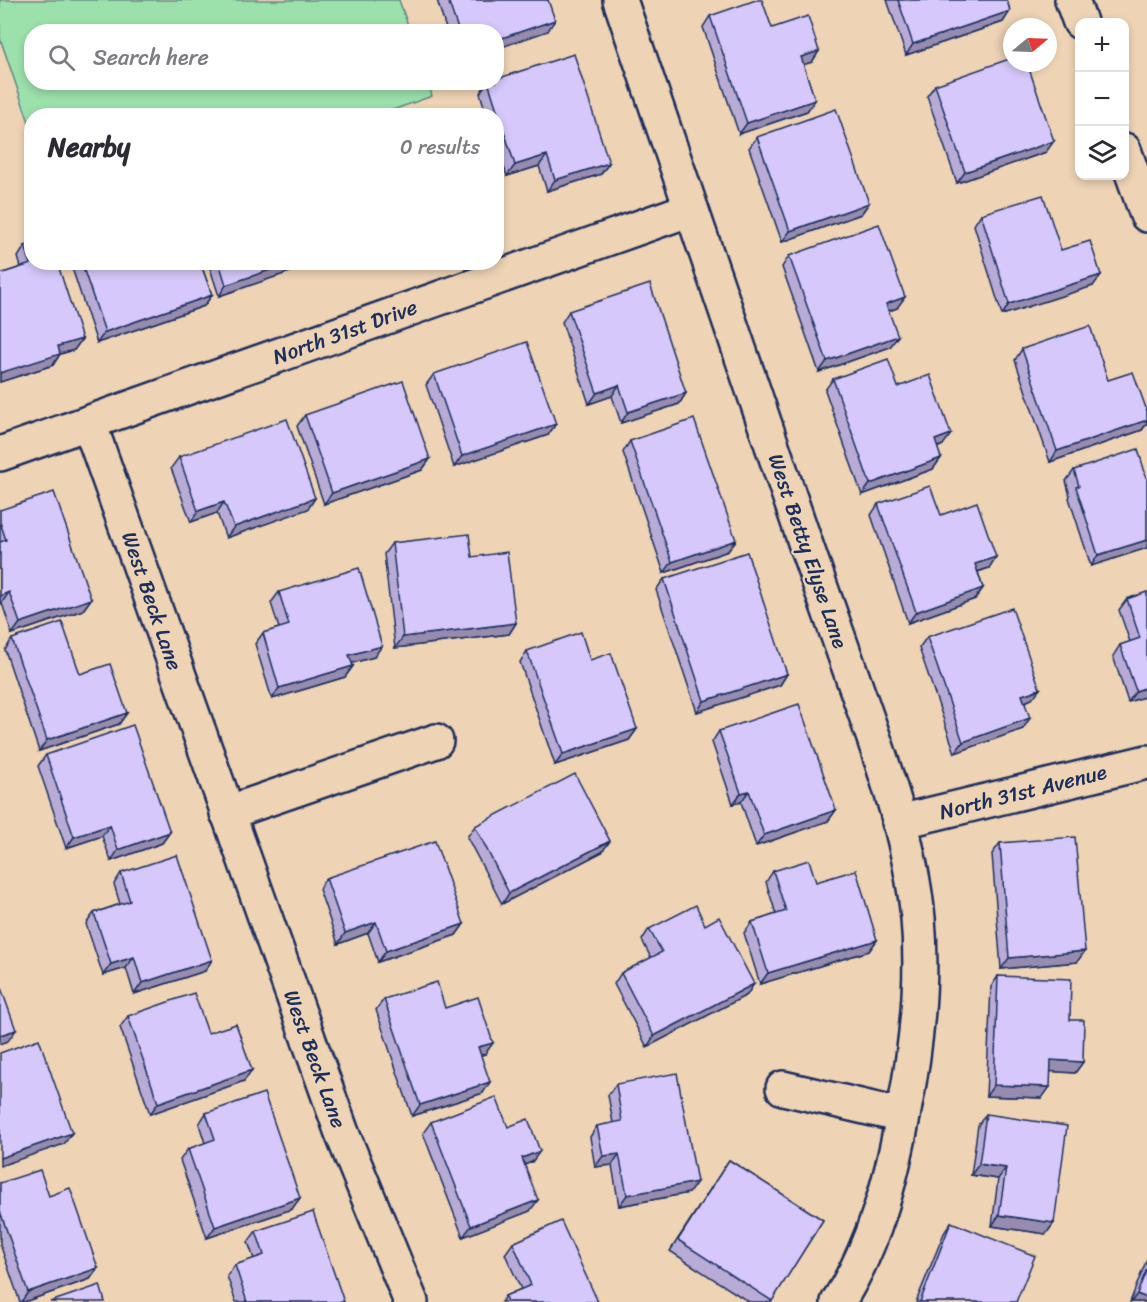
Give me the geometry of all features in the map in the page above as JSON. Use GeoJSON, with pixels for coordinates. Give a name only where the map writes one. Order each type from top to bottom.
{"type":"FeatureCollection","features":[{"type":"Feature","properties":{"kind":"street","name":"West Betty Elyse Lane"},"geometry":{"type":"LineString","coordinates":[[620,0],[711,272],[886,774],[909,862],[918,919],[920,1001],[910,1080],[895,1158],[879,1217],[848,1286],[838,1302]]}},
{"type":"Feature","properties":{"kind":"street"},"geometry":{"type":"LineString","coordinates":[[1072,0],[1079,18]]}},
{"type":"Feature","properties":{"kind":"street"},"geometry":{"type":"LineString","coordinates":[[1129,162],[1147,215]]}},
{"type":"Feature","properties":{"kind":"street","name":"North 31st Drive"},"geometry":{"type":"LineString","coordinates":[[0,454],[691,209]]}},
{"type":"Feature","properties":{"kind":"street","name":"West Beck Lane"},"geometry":{"type":"LineString","coordinates":[[89,423],[342,1133],[411,1302]]}},
{"type":"Feature","properties":{"kind":"street"},"geometry":{"type":"LineString","coordinates":[[227,813],[435,741]]}},
{"type":"Feature","properties":{"kind":"street","name":"North 31st Avenue"},"geometry":{"type":"LineString","coordinates":[[899,822],[1147,762]]}},
{"type":"Feature","properties":{"kind":"street"},"geometry":{"type":"LineString","coordinates":[[783,1088],[903,1116]]}},
{"type":"Feature","properties":{"kind":"green space"},"geometry":{"type":"Polygon","coordinates":[[[0,0],[399,0],[408,24],[24,24],[24,90],[430,90],[432,96],[398,108],[24,108],[0,38],[0,0]]]}},
{"type":"Feature","properties":{"kind":"building"},"geometry":{"type":"Polygon","coordinates":[[[448,0],[548,0],[555,20],[504,37],[504,24],[456,24],[448,0]]]}},
{"type":"Feature","properties":{"kind":"building"},"geometry":{"type":"Polygon","coordinates":[[[762,0],[772,28],[808,16],[819,51],[801,57],[815,100],[747,123],[710,16],[762,0]]]}},
{"type":"Feature","properties":{"kind":"building"},"geometry":{"type":"Polygon","coordinates":[[[898,0],[1007,0],[1010,11],[913,44],[898,0]]]}},
{"type":"Feature","properties":{"kind":"building"},"geometry":{"type":"Polygon","coordinates":[[[574,54],[609,163],[555,180],[547,155],[515,165],[504,131],[504,108],[496,108],[491,90],[504,90],[504,76],[574,54]]]}},
{"type":"Feature","properties":{"kind":"building"},"geometry":{"type":"Polygon","coordinates":[[[1003,61],[1003,72],[1030,72],[1054,141],[965,172],[935,85],[1003,61]]]}},
{"type":"Feature","properties":{"kind":"building"},"geometry":{"type":"Polygon","coordinates":[[[836,109],[869,203],[790,231],[757,137],[836,109]]]}},
{"type":"Feature","properties":{"kind":"building"},"geometry":{"type":"Polygon","coordinates":[[[1043,195],[1061,250],[1090,241],[1101,275],[1009,304],[981,214],[1043,195]]]}},
{"type":"Feature","properties":{"kind":"building"},"geometry":{"type":"Polygon","coordinates":[[[879,224],[905,297],[886,304],[898,336],[827,361],[789,256],[879,224]]]}},
{"type":"Feature","properties":{"kind":"building"},"geometry":{"type":"Polygon","coordinates":[[[24,266],[24,270],[60,270],[82,339],[58,346],[60,354],[0,373],[0,274],[24,266]]]}},
{"type":"Feature","properties":{"kind":"building"},"geometry":{"type":"Polygon","coordinates":[[[84,270],[203,270],[212,295],[105,332],[84,270]]]}},
{"type":"Feature","properties":{"kind":"building"},"geometry":{"type":"Polygon","coordinates":[[[221,270],[270,270],[226,285],[221,270]]]}},
{"type":"Feature","properties":{"kind":"building"},"geometry":{"type":"Polygon","coordinates":[[[650,284],[686,393],[628,412],[619,385],[597,393],[569,311],[650,284]]]}},
{"type":"Feature","properties":{"kind":"building"},"geometry":{"type":"Polygon","coordinates":[[[1090,326],[1108,380],[1133,372],[1147,411],[1147,420],[1057,451],[1022,349],[1090,326]]]}},
{"type":"Feature","properties":{"kind":"building"},"geometry":{"type":"Polygon","coordinates":[[[527,342],[556,424],[462,456],[434,374],[527,342]]]}},
{"type":"Feature","properties":{"kind":"building"},"geometry":{"type":"Polygon","coordinates":[[[888,359],[898,387],[930,375],[951,434],[935,440],[941,458],[870,484],[833,379],[888,359]]]}},
{"type":"Feature","properties":{"kind":"building"},"geometry":{"type":"Polygon","coordinates":[[[403,381],[430,459],[332,493],[305,415],[403,381]]]}},
{"type":"Feature","properties":{"kind":"building"},"geometry":{"type":"Polygon","coordinates":[[[287,419],[315,498],[234,527],[224,502],[198,511],[179,457],[287,419]]]}},
{"type":"Feature","properties":{"kind":"building"},"geometry":{"type":"Polygon","coordinates":[[[694,419],[736,540],[672,562],[630,441],[694,419]]]}},
{"type":"Feature","properties":{"kind":"building"},"geometry":{"type":"Polygon","coordinates":[[[1138,449],[1147,479],[1147,540],[1098,555],[1076,487],[1079,486],[1074,470],[1138,449]]]}},
{"type":"Feature","properties":{"kind":"building"},"geometry":{"type":"Polygon","coordinates":[[[930,486],[941,515],[977,502],[996,557],[975,564],[983,588],[916,612],[878,504],[930,486]]]}},
{"type":"Feature","properties":{"kind":"building"},"geometry":{"type":"Polygon","coordinates":[[[54,492],[91,599],[20,623],[9,592],[0,596],[0,542],[6,540],[0,522],[0,510],[54,492]]]}},
{"type":"Feature","properties":{"kind":"building"},"geometry":{"type":"Polygon","coordinates":[[[469,534],[472,557],[507,552],[516,623],[403,637],[392,543],[469,534]]]}},
{"type":"Feature","properties":{"kind":"building"},"geometry":{"type":"Polygon","coordinates":[[[747,552],[787,674],[704,701],[664,579],[747,552]]]}},
{"type":"Feature","properties":{"kind":"building"},"geometry":{"type":"Polygon","coordinates":[[[359,568],[382,646],[349,655],[353,666],[279,688],[263,633],[289,625],[279,592],[359,568]]]}},
{"type":"Feature","properties":{"kind":"building"},"geometry":{"type":"Polygon","coordinates":[[[1147,592],[1147,687],[1136,691],[1120,645],[1140,638],[1127,599],[1147,592]]]}},
{"type":"Feature","properties":{"kind":"building"},"geometry":{"type":"Polygon","coordinates":[[[1012,608],[1040,689],[1022,695],[1030,718],[963,742],[927,637],[1012,608]]]}},
{"type":"Feature","properties":{"kind":"building"},"geometry":{"type":"Polygon","coordinates":[[[62,622],[80,674],[110,664],[127,713],[47,740],[12,639],[62,622]]]}},
{"type":"Feature","properties":{"kind":"building"},"geometry":{"type":"Polygon","coordinates":[[[581,632],[590,660],[611,653],[637,729],[563,754],[527,651],[581,632]]]}},
{"type":"Feature","properties":{"kind":"building"},"geometry":{"type":"Polygon","coordinates":[[[799,704],[836,810],[764,835],[749,791],[741,793],[719,731],[799,704]]]}},
{"type":"Feature","properties":{"kind":"building"},"geometry":{"type":"Polygon","coordinates":[[[133,725],[170,832],[118,850],[110,825],[74,837],[46,755],[133,725]]]}},
{"type":"Feature","properties":{"kind":"building"},"geometry":{"type":"Polygon","coordinates":[[[575,774],[610,841],[509,893],[475,826],[575,774]]]}},
{"type":"Feature","properties":{"kind":"building"},"geometry":{"type":"Polygon","coordinates":[[[1075,837],[1085,951],[1009,958],[1000,843],[1075,837]]]}},
{"type":"Feature","properties":{"kind":"building"},"geometry":{"type":"Polygon","coordinates":[[[435,841],[464,924],[386,951],[376,922],[345,933],[326,878],[435,841]]]}},
{"type":"Feature","properties":{"kind":"building"},"geometry":{"type":"Polygon","coordinates":[[[177,855],[212,960],[142,983],[134,957],[111,964],[94,913],[130,901],[121,873],[177,855]]]}},
{"type":"Feature","properties":{"kind":"building"},"geometry":{"type":"Polygon","coordinates":[[[809,860],[816,882],[856,870],[877,940],[768,973],[752,922],[786,911],[773,871],[809,860]]]}},
{"type":"Feature","properties":{"kind":"building"},"geometry":{"type":"Polygon","coordinates":[[[696,905],[705,925],[719,917],[754,984],[654,1036],[621,973],[662,952],[649,929],[696,905]]]}},
{"type":"Feature","properties":{"kind":"building"},"geometry":{"type":"Polygon","coordinates":[[[998,976],[1071,979],[1070,1020],[1084,1020],[1083,1062],[1051,1060],[1050,1087],[994,1085],[998,976]]]}},
{"type":"Feature","properties":{"kind":"building"},"geometry":{"type":"Polygon","coordinates":[[[437,982],[445,1008],[478,997],[493,1043],[478,1047],[490,1082],[420,1105],[384,999],[437,982]]]}},
{"type":"Feature","properties":{"kind":"building"},"geometry":{"type":"Polygon","coordinates":[[[0,985],[16,1030],[0,1035],[0,985]]]}},
{"type":"Feature","properties":{"kind":"building"},"geometry":{"type":"Polygon","coordinates":[[[194,993],[208,1033],[236,1024],[252,1070],[158,1103],[128,1016],[194,993]]]}},
{"type":"Feature","properties":{"kind":"building"},"geometry":{"type":"Polygon","coordinates":[[[39,1039],[72,1133],[0,1158],[0,1053],[39,1039]]]}},
{"type":"Feature","properties":{"kind":"building"},"geometry":{"type":"Polygon","coordinates":[[[677,1073],[697,1182],[627,1195],[619,1154],[603,1156],[597,1126],[622,1121],[616,1084],[677,1073]]]}},
{"type":"Feature","properties":{"kind":"building"},"geometry":{"type":"Polygon","coordinates":[[[264,1093],[300,1198],[215,1227],[188,1149],[215,1139],[206,1113],[264,1093]]]}},
{"type":"Feature","properties":{"kind":"building"},"geometry":{"type":"Polygon","coordinates":[[[496,1097],[508,1127],[528,1119],[540,1151],[522,1158],[538,1200],[471,1226],[431,1122],[496,1097]]]}},
{"type":"Feature","properties":{"kind":"building"},"geometry":{"type":"Polygon","coordinates":[[[986,1114],[1067,1126],[1054,1223],[999,1215],[1006,1168],[979,1164],[986,1114]]]}},
{"type":"Feature","properties":{"kind":"building"},"geometry":{"type":"Polygon","coordinates":[[[729,1160],[823,1220],[772,1301],[678,1240],[729,1160]]]}},
{"type":"Feature","properties":{"kind":"building"},"geometry":{"type":"Polygon","coordinates":[[[40,1170],[49,1196],[70,1188],[98,1268],[28,1292],[0,1211],[0,1183],[40,1170]]]}},
{"type":"Feature","properties":{"kind":"building"},"geometry":{"type":"Polygon","coordinates":[[[313,1212],[344,1302],[247,1302],[235,1265],[264,1255],[256,1231],[313,1212]]]}},
{"type":"Feature","properties":{"kind":"building"},"geometry":{"type":"Polygon","coordinates":[[[561,1221],[598,1302],[507,1302],[505,1296],[531,1285],[513,1243],[561,1221]]]}},
{"type":"Feature","properties":{"kind":"building"},"geometry":{"type":"Polygon","coordinates":[[[951,1222],[1035,1256],[1016,1302],[920,1302],[951,1222]]]}},
{"type":"Feature","properties":{"kind":"building"},"geometry":{"type":"Polygon","coordinates":[[[1147,1268],[1147,1298],[1137,1294],[1147,1268]]]}},
{"type":"Feature","properties":{"kind":"building"},"geometry":{"type":"Polygon","coordinates":[[[100,1285],[105,1302],[50,1302],[100,1285]]]}}]}
